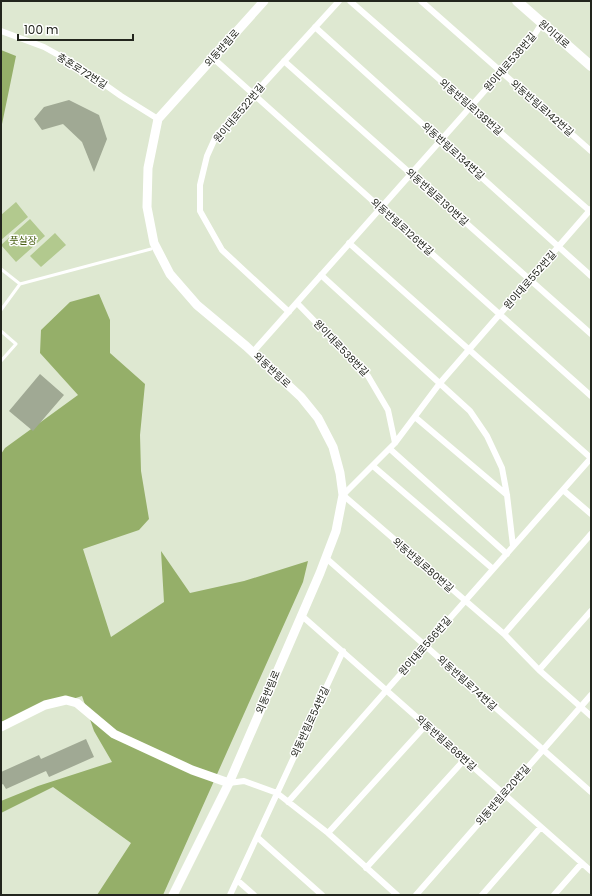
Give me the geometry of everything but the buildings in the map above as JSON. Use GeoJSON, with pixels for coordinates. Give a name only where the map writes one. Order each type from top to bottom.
{"type":"FeatureCollection","features":[{"type":"Feature","properties":{"kind":"main road","name":"외동반림로"},"geometry":{"type":"LineString","coordinates":[[174,895],[229,783],[326,558],[336,531],[343,496],[340,473],[333,447],[318,418],[301,397],[253,352],[197,305],[170,274],[154,243],[147,207],[148,168],[158,119],[263,1]]}},
{"type":"Feature","properties":{"kind":"main road","name":"원이대로"},"geometry":{"type":"LineString","coordinates":[[517,1],[591,66]]}},
{"type":"Feature","properties":{"kind":"main road"},"geometry":{"type":"LineString","coordinates":[[1,727],[45,705],[66,700],[77,703],[114,734],[192,770],[229,783]]}},
{"type":"Feature","properties":{"kind":"street","name":"원이대로522번길"},"geometry":{"type":"LineString","coordinates":[[289,312],[222,250],[200,211],[200,185],[207,156],[216,136],[339,1]]}},
{"type":"Feature","properties":{"kind":"street","name":"외동반림로138번길"},"geometry":{"type":"LineString","coordinates":[[350,1],[591,211]]}},
{"type":"Feature","properties":{"kind":"street","name":"외동반림로142번길"},"geometry":{"type":"LineString","coordinates":[[421,1],[591,151]]}},
{"type":"Feature","properties":{"kind":"street","name":"원이대로538번길"},"geometry":{"type":"LineString","coordinates":[[253,352],[535,34],[542,23]]}},
{"type":"Feature","properties":{"kind":"street","name":"외동반림로134번길"},"geometry":{"type":"LineString","coordinates":[[315,27],[591,276]]}},
{"type":"Feature","properties":{"kind":"street","name":"충혼로72번길"},"geometry":{"type":"LineString","coordinates":[[1,31],[44,47],[80,67],[121,96],[158,119]]}},
{"type":"Feature","properties":{"kind":"street","name":"외동반림로126번길"},"geometry":{"type":"LineString","coordinates":[[213,58],[591,396]]}},
{"type":"Feature","properties":{"kind":"street","name":"외동반림로130번길"},"geometry":{"type":"LineString","coordinates":[[284,61],[591,334]]}},
{"type":"Feature","properties":{"kind":"street","name":"원이대로552번길"},"geometry":{"type":"LineString","coordinates":[[343,496],[395,443],[440,383],[591,211]]}},
{"type":"Feature","properties":{"kind":"street"},"geometry":{"type":"LineString","coordinates":[[349,243],[591,458]]}},
{"type":"Feature","properties":{"kind":"street"},"geometry":{"type":"LineString","coordinates":[[321,275],[470,410],[488,436],[502,468],[513,546]]}},
{"type":"Feature","properties":{"kind":"street","name":"원이대로538번길"},"geometry":{"type":"LineString","coordinates":[[296,303],[368,376],[388,410],[395,443]]}},
{"type":"Feature","properties":{"kind":"street"},"geometry":{"type":"LineString","coordinates":[[415,416],[507,495]]}},
{"type":"Feature","properties":{"kind":"street"},"geometry":{"type":"LineString","coordinates":[[390,448],[507,554]]}},
{"type":"Feature","properties":{"kind":"street","name":"원이대로566번길"},"geometry":{"type":"LineString","coordinates":[[288,802],[426,646],[464,600],[507,554],[591,458]]}},
{"type":"Feature","properties":{"kind":"street"},"geometry":{"type":"LineString","coordinates":[[372,466],[493,569]]}},
{"type":"Feature","properties":{"kind":"street"},"geometry":{"type":"LineString","coordinates":[[563,490],[591,514]]}},
{"type":"Feature","properties":{"kind":"street","name":"외동반림로80번길"},"geometry":{"type":"LineString","coordinates":[[343,496],[504,634],[539,670],[591,716]]}},
{"type":"Feature","properties":{"kind":"street"},"geometry":{"type":"LineString","coordinates":[[504,634],[591,534]]}},
{"type":"Feature","properties":{"kind":"street","name":"외동반림로74번길"},"geometry":{"type":"LineString","coordinates":[[326,558],[591,792]]}},
{"type":"Feature","properties":{"kind":"street"},"geometry":{"type":"LineString","coordinates":[[539,670],[591,611]]}},
{"type":"Feature","properties":{"kind":"street","name":"외동반림로68번길"},"geometry":{"type":"LineString","coordinates":[[301,614],[591,871]]}},
{"type":"Feature","properties":{"kind":"street","name":"외동반림로54번길"},"geometry":{"type":"LineString","coordinates":[[230,895],[342,651]]}},
{"type":"Feature","properties":{"kind":"street","name":"외동반림로20번길"},"geometry":{"type":"LineString","coordinates":[[416,895],[591,695]]}},
{"type":"Feature","properties":{"kind":"street"},"geometry":{"type":"LineString","coordinates":[[328,833],[426,725]]}},
{"type":"Feature","properties":{"kind":"street"},"geometry":{"type":"LineString","coordinates":[[366,868],[465,759]]}},
{"type":"Feature","properties":{"kind":"street"},"geometry":{"type":"LineString","coordinates":[[229,783],[244,781],[277,793],[328,833],[397,895]]}},
{"type":"Feature","properties":{"kind":"street"},"geometry":{"type":"LineString","coordinates":[[482,895],[541,827]]}},
{"type":"Feature","properties":{"kind":"street"},"geometry":{"type":"LineString","coordinates":[[257,837],[322,895]]}},
{"type":"Feature","properties":{"kind":"street"},"geometry":{"type":"LineString","coordinates":[[554,895],[582,863]]}},
{"type":"Feature","properties":{"kind":"street"},"geometry":{"type":"LineString","coordinates":[[237,880],[254,895]]}},
{"type":"Feature","properties":{"kind":"lane"},"geometry":{"type":"LineString","coordinates":[[1,310],[20,284],[151,249]]}},
{"type":"Feature","properties":{"kind":"lane"},"geometry":{"type":"LineString","coordinates":[[1,269],[20,284]]}},
{"type":"Feature","properties":{"kind":"lane"},"geometry":{"type":"LineString","coordinates":[[1,331],[16,344],[1,362]]}},
{"type":"Feature","properties":{"kind":"green space"},"geometry":{"type":"Polygon","coordinates":[[[1,50],[16,56],[1,129],[1,50]]]}},
{"type":"Feature","properties":{"kind":"green space"},"geometry":{"type":"Polygon","coordinates":[[[16,202],[28,217],[1,240],[1,215],[16,202]]]}},
{"type":"Feature","properties":{"kind":"green space","name":"풋살장"},"geometry":{"type":"Polygon","coordinates":[[[30,219],[45,236],[16,262],[1,245],[30,219]]]}},
{"type":"Feature","properties":{"kind":"green space"},"geometry":{"type":"Polygon","coordinates":[[[55,233],[66,245],[41,267],[30,256],[55,233]]]}},
{"type":"Feature","properties":{"kind":"green space"},"geometry":{"type":"Polygon","coordinates":[[[99,294],[110,320],[110,353],[145,384],[140,435],[141,471],[149,519],[139,530],[83,549],[111,637],[164,602],[161,551],[190,593],[244,581],[308,561],[303,582],[163,895],[97,895],[131,843],[53,787],[1,813],[1,801],[38,786],[112,762],[94,731],[82,696],[1,722],[1,454],[5,448],[78,395],[40,353],[41,330],[70,302],[99,294]]]}}]}
